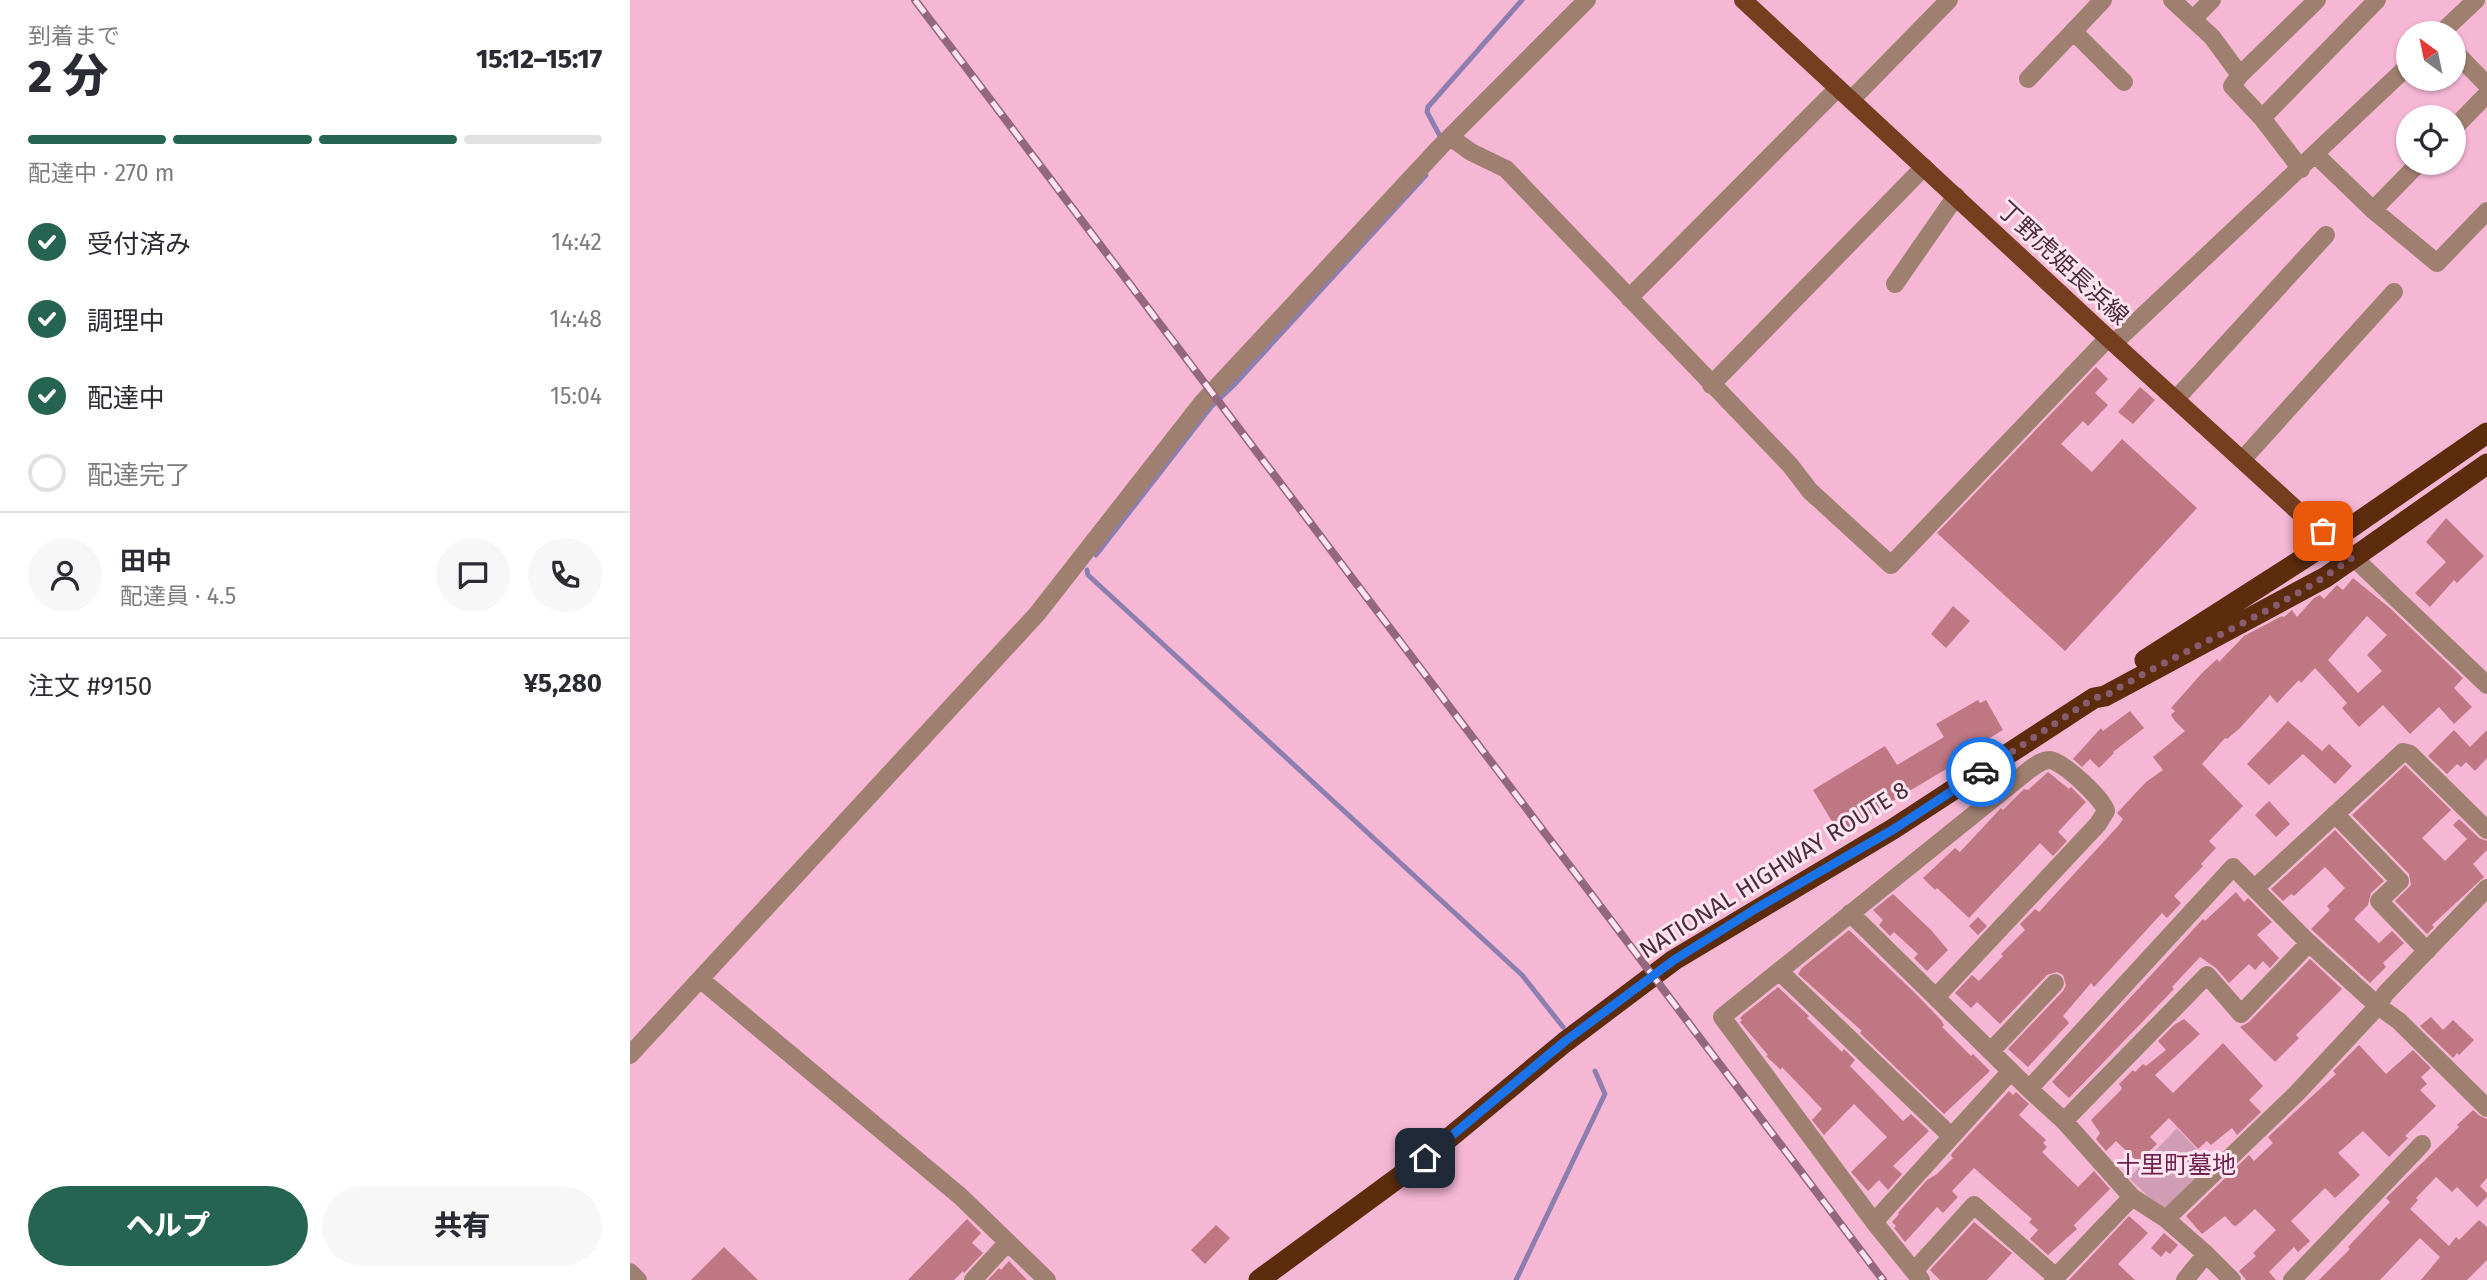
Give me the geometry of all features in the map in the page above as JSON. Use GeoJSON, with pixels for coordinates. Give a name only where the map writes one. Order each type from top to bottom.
{"type":"FeatureCollection","features":[{"type":"Feature","properties":{"kind":"highway","name":"NATIONAL HIGHWAY ROUTE 8"},"geometry":{"type":"LineString","coordinates":[[2094,698],[2100,688],[2334,539],[2487,433]]}},
{"type":"Feature","properties":{"kind":"highway"},"geometry":{"type":"LineString","coordinates":[[2379,509],[2399,504],[2439,475],[2487,447]]}},
{"type":"Feature","properties":{"kind":"highway","name":"NATIONAL HIGHWAY ROUTE 8"},"geometry":{"type":"LineString","coordinates":[[1259,1280],[1425,1158],[1564,1042],[1674,960],[1757,908],[1894,829],[2094,698],[2105,696],[2326,577],[2487,464]]}},
{"type":"Feature","properties":{"kind":"main road","name":"丁野虎姫長浜線"},"geometry":{"type":"LineString","coordinates":[[1743,0],[2311,523],[2353,557]]}},
{"type":"Feature","properties":{"kind":"street"},"geometry":{"type":"LineString","coordinates":[[630,1055],[1037,614],[1202,403],[1450,137],[1587,0]]}},
{"type":"Feature","properties":{"kind":"street"},"geometry":{"type":"LineString","coordinates":[[1851,100],[1949,0]]}},
{"type":"Feature","properties":{"kind":"street"},"geometry":{"type":"LineString","coordinates":[[2028,79],[2103,0]]}},
{"type":"Feature","properties":{"kind":"street"},"geometry":{"type":"LineString","coordinates":[[2172,0],[2213,37],[2240,75]]}},
{"type":"Feature","properties":{"kind":"street"},"geometry":{"type":"LineString","coordinates":[[2194,18],[2212,0]]}},
{"type":"Feature","properties":{"kind":"street"},"geometry":{"type":"LineString","coordinates":[[2301,169],[2262,118],[2232,86],[2317,0]]}},
{"type":"Feature","properties":{"kind":"street"},"geometry":{"type":"LineString","coordinates":[[2262,118],[2377,0]]}},
{"type":"Feature","properties":{"kind":"street"},"geometry":{"type":"LineString","coordinates":[[2454,21],[2476,0]]}},
{"type":"Feature","properties":{"kind":"street"},"geometry":{"type":"LineString","coordinates":[[2073,31],[2124,82]]}},
{"type":"Feature","properties":{"kind":"street"},"geometry":{"type":"LineString","coordinates":[[2466,63],[2487,85]]}},
{"type":"Feature","properties":{"kind":"street"},"geometry":{"type":"LineString","coordinates":[[1450,137],[1471,152],[1506,169],[1790,465],[1810,491],[1891,565],[2111,340],[2301,169],[2396,78]]}},
{"type":"Feature","properties":{"kind":"street"},"geometry":{"type":"LineString","coordinates":[[1629,298],[1838,88]]}},
{"type":"Feature","properties":{"kind":"street"},"geometry":{"type":"LineString","coordinates":[[2466,116],[2487,94]]}},
{"type":"Feature","properties":{"kind":"street"},"geometry":{"type":"LineString","coordinates":[[2316,155],[2373,210],[2437,263],[2487,211]]}},
{"type":"Feature","properties":{"kind":"street"},"geometry":{"type":"LineString","coordinates":[[1711,385],[1924,167]]}},
{"type":"Feature","properties":{"kind":"street"},"geometry":{"type":"LineString","coordinates":[[2373,210],[2407,175]]}},
{"type":"Feature","properties":{"kind":"street"},"geometry":{"type":"LineString","coordinates":[[1895,284],[1956,196]]}},
{"type":"Feature","properties":{"kind":"street"},"geometry":{"type":"LineString","coordinates":[[2176,399],[2326,235]]}},
{"type":"Feature","properties":{"kind":"street"},"geometry":{"type":"LineString","coordinates":[[2243,459],[2394,292]]}},
{"type":"Feature","properties":{"kind":"street"},"geometry":{"type":"LineString","coordinates":[[2353,557],[2487,685]]}},
{"type":"Feature","properties":{"kind":"street"},"geometry":{"type":"LineString","coordinates":[[2255,888],[2403,752],[2407,752],[2487,830]]}},
{"type":"Feature","properties":{"kind":"street"},"geometry":{"type":"LineString","coordinates":[[1936,997],[2098,824],[2106,811],[2103,803],[2055,761],[2044,761],[2029,770],[1722,1017],[1874,1222],[1918,1276],[1974,1205],[2054,1278],[2132,1197]]}},
{"type":"Feature","properties":{"kind":"street"},"geometry":{"type":"LineString","coordinates":[[2335,814],[2400,881],[2379,901],[2427,951]]}},
{"type":"Feature","properties":{"kind":"street"},"geometry":{"type":"LineString","coordinates":[[2029,1089],[2233,867],[2309,943],[2378,1006],[2399,1021],[2487,1108]]}},
{"type":"Feature","properties":{"kind":"street"},"geometry":{"type":"LineString","coordinates":[[2166,1219],[2297,1093],[2378,1006],[2385,994],[2487,888]]}},
{"type":"Feature","properties":{"kind":"street"},"geometry":{"type":"LineString","coordinates":[[1850,913],[2064,1121],[2132,1197],[2166,1219],[2232,1280]]}},
{"type":"Feature","properties":{"kind":"street"},"geometry":{"type":"LineString","coordinates":[[2064,1121],[2207,975],[2241,1014],[2309,943]]}},
{"type":"Feature","properties":{"kind":"street"},"geometry":{"type":"LineString","coordinates":[[1779,971],[1951,1136]]}},
{"type":"Feature","properties":{"kind":"street"},"geometry":{"type":"LineString","coordinates":[[700,979],[960,1196],[1047,1280]]}},
{"type":"Feature","properties":{"kind":"street"},"geometry":{"type":"LineString","coordinates":[[1992,1050],[2055,983]]}},
{"type":"Feature","properties":{"kind":"street"},"geometry":{"type":"LineString","coordinates":[[1874,1222],[2011,1071]]}},
{"type":"Feature","properties":{"kind":"street"},"geometry":{"type":"LineString","coordinates":[[2292,1280],[2422,1144]]}},
{"type":"Feature","properties":{"kind":"street"},"geometry":{"type":"LineString","coordinates":[[972,1280],[1008,1242]]}},
{"type":"Feature","properties":{"kind":"street"},"geometry":{"type":"LineString","coordinates":[[2185,1280],[2206,1254]]}},
{"type":"Feature","properties":{"kind":"street"},"geometry":{"type":"LineString","coordinates":[[630,1272],[638,1280]]}},
{"type":"Feature","properties":{"kind":"green space","name":"十里町墓地"},"geometry":{"type":"Polygon","coordinates":[[[2177,1128],[2211,1165],[2170,1210],[2154,1202],[2129,1178],[2177,1128]]]}},
{"type":"Feature","properties":{"kind":"building"},"geometry":{"type":"Polygon","coordinates":[[[2096,367],[2108,379],[2095,393],[2108,405],[2088,426],[2083,421],[2061,444],[2092,472],[2122,439],[2197,508],[2065,651],[1937,533],[2096,367]]]}},
{"type":"Feature","properties":{"kind":"building"},"geometry":{"type":"Polygon","coordinates":[[[2140,387],[2155,400],[2133,424],[2118,412],[2140,387]]]}},
{"type":"Feature","properties":{"kind":"building"},"geometry":{"type":"Polygon","coordinates":[[[2446,518],[2484,556],[2457,583],[2454,580],[2430,607],[2415,593],[2446,562],[2426,542],[2446,518]]]}},
{"type":"Feature","properties":{"kind":"building"},"geometry":{"type":"Polygon","coordinates":[[[2353,578],[2391,609],[2463,678],[2454,688],[2472,707],[2454,724],[2439,707],[2410,734],[2383,705],[2359,727],[2342,708],[2347,703],[2315,668],[2277,703],[2270,695],[2202,764],[2243,806],[2209,841],[2216,848],[2174,896],[2181,903],[2167,918],[2162,913],[2094,987],[2091,983],[2063,1016],[2069,1023],[2028,1067],[2008,1049],[2063,991],[2066,985],[2063,975],[2057,972],[2047,975],[2000,1024],[1977,1002],[1971,1008],[1955,993],[1972,975],[1979,981],[2003,956],[2001,954],[2025,930],[2020,924],[2035,909],[2039,912],[2119,825],[2123,819],[2117,813],[2146,782],[2163,770],[2153,757],[2185,731],[2174,720],[2171,715],[2175,711],[2171,708],[2202,673],[2217,659],[2219,662],[2244,636],[2284,617],[2292,610],[2297,617],[2314,598],[2320,595],[2324,599],[2337,585],[2343,590],[2353,578]],[[2367,616],[2328,660],[2358,693],[2382,671],[2367,655],[2387,635],[2367,616]]]}},
{"type":"Feature","properties":{"kind":"building"},"geometry":{"type":"Polygon","coordinates":[[[1953,606],[1970,621],[1946,648],[1931,634],[1953,606]]]}},
{"type":"Feature","properties":{"kind":"building"},"geometry":{"type":"Polygon","coordinates":[[[1978,700],[1980,703],[1986,700],[2003,730],[1956,758],[1958,762],[1839,833],[1813,790],[1885,746],[1897,765],[1944,737],[1936,724],[1978,700]]]}},
{"type":"Feature","properties":{"kind":"building"},"geometry":{"type":"Polygon","coordinates":[[[2130,711],[2144,728],[2113,752],[2099,768],[2090,759],[2082,767],[2073,759],[2101,728],[2103,731],[2130,711]]]}},
{"type":"Feature","properties":{"kind":"building"},"geometry":{"type":"Polygon","coordinates":[[[2288,721],[2322,751],[2329,744],[2352,766],[2335,784],[2303,754],[2269,785],[2247,764],[2288,721]]]}},
{"type":"Feature","properties":{"kind":"building"},"geometry":{"type":"Polygon","coordinates":[[[2454,730],[2470,747],[2487,730],[2487,758],[2475,771],[2466,762],[2461,767],[2457,764],[2447,774],[2428,756],[2454,730]]]}},
{"type":"Feature","properties":{"kind":"building"},"geometry":{"type":"Polygon","coordinates":[[[2405,765],[2451,810],[2422,838],[2445,861],[2467,839],[2453,825],[2459,819],[2479,838],[2487,841],[2487,850],[2473,864],[2484,877],[2432,925],[2434,927],[2427,934],[2395,901],[2411,885],[2409,874],[2352,815],[2405,765]]]}},
{"type":"Feature","properties":{"kind":"building"},"geometry":{"type":"Polygon","coordinates":[[[2048,772],[2069,789],[2071,787],[2086,802],[2058,832],[2067,841],[2053,856],[2040,843],[1969,918],[1923,878],[1955,848],[1960,852],[2001,808],[2003,810],[2024,789],[2028,790],[2048,772]]]}},
{"type":"Feature","properties":{"kind":"building"},"geometry":{"type":"Polygon","coordinates":[[[2269,801],[2290,824],[2276,837],[2255,815],[2269,801]]]}},
{"type":"Feature","properties":{"kind":"building"},"geometry":{"type":"Polygon","coordinates":[[[2335,830],[2384,881],[2371,893],[2368,905],[2354,919],[2379,943],[2392,931],[2404,943],[2383,963],[2386,967],[2370,983],[2311,929],[2330,910],[2327,906],[2345,888],[2325,867],[2294,896],[2291,894],[2283,901],[2271,889],[2335,830]]]}},
{"type":"Feature","properties":{"kind":"building"},"geometry":{"type":"Polygon","coordinates":[[[2236,892],[2244,902],[2248,898],[2272,922],[2257,935],[2279,958],[2270,968],[2263,961],[2255,970],[2249,964],[2229,983],[2216,968],[2200,957],[2172,987],[2174,989],[2069,1098],[2052,1082],[2203,919],[2205,921],[2236,892]]]}},
{"type":"Feature","properties":{"kind":"building"},"geometry":{"type":"Polygon","coordinates":[[[1893,894],[1948,950],[1927,971],[1914,958],[1918,954],[1894,932],[1890,936],[1879,925],[1883,920],[1873,910],[1893,894]]]}},
{"type":"Feature","properties":{"kind":"building"},"geometry":{"type":"Polygon","coordinates":[[[1978,917],[1987,926],[1978,935],[1969,926],[1978,917]]]}},
{"type":"Feature","properties":{"kind":"building"},"geometry":{"type":"Polygon","coordinates":[[[1849,930],[1916,994],[1941,1020],[1944,1025],[1942,1027],[1971,1056],[1973,1054],[1990,1071],[1944,1114],[1860,1033],[1862,1031],[1798,974],[1849,930]]]}},
{"type":"Feature","properties":{"kind":"building"},"geometry":{"type":"Polygon","coordinates":[[[2310,959],[2342,989],[2296,1035],[2299,1038],[2275,1062],[2240,1027],[2249,1022],[2310,959]]]}},
{"type":"Feature","properties":{"kind":"building"},"geometry":{"type":"Polygon","coordinates":[[[1778,987],[1842,1052],[1844,1049],[1855,1060],[1850,1066],[1903,1121],[1911,1114],[1929,1131],[1893,1166],[1902,1174],[1888,1190],[1879,1180],[1868,1191],[1851,1172],[1887,1137],[1854,1104],[1824,1135],[1812,1120],[1822,1109],[1782,1067],[1781,1070],[1766,1056],[1768,1055],[1740,1022],[1743,1015],[1778,987]]]}},
{"type":"Feature","properties":{"kind":"building"},"geometry":{"type":"Polygon","coordinates":[[[2431,1017],[2443,1030],[2453,1020],[2474,1040],[2453,1058],[2420,1026],[2431,1017]]]}},
{"type":"Feature","properties":{"kind":"building"},"geometry":{"type":"Polygon","coordinates":[[[2184,1019],[2200,1034],[2155,1075],[2173,1093],[2223,1043],[2263,1086],[2249,1100],[2261,1112],[2237,1135],[2232,1128],[2211,1145],[2207,1141],[2198,1149],[2169,1118],[2150,1137],[2157,1144],[2138,1162],[2116,1141],[2106,1151],[2096,1139],[2100,1133],[2091,1120],[2121,1090],[2119,1084],[2133,1070],[2135,1072],[2143,1064],[2146,1066],[2166,1050],[2158,1041],[2184,1019]]]}},
{"type":"Feature","properties":{"kind":"building"},"geometry":{"type":"Polygon","coordinates":[[[2359,1045],[2386,1074],[2413,1050],[2431,1068],[2421,1077],[2427,1084],[2420,1090],[2436,1106],[2405,1136],[2408,1138],[2389,1157],[2363,1131],[2338,1153],[2360,1175],[2335,1198],[2325,1188],[2291,1221],[2310,1241],[2298,1252],[2294,1247],[2269,1272],[2276,1280],[2246,1280],[2239,1271],[2256,1256],[2253,1253],[2276,1230],[2255,1209],[2236,1226],[2225,1216],[2202,1234],[2186,1216],[2249,1155],[2254,1161],[2273,1143],[2268,1137],[2336,1074],[2333,1071],[2359,1045]]]}},
{"type":"Feature","properties":{"kind":"building"},"geometry":{"type":"Polygon","coordinates":[[[2009,1091],[2013,1095],[2016,1092],[2029,1104],[2019,1115],[2046,1140],[2043,1143],[2047,1147],[2042,1152],[2078,1187],[2094,1171],[2110,1189],[2074,1225],[2077,1229],[2048,1255],[2030,1239],[2038,1230],[2029,1222],[2032,1219],[1974,1168],[1952,1191],[1958,1197],[1943,1213],[1937,1207],[1905,1242],[1892,1222],[1898,1213],[1927,1180],[1953,1158],[1952,1153],[2009,1091]]]}},
{"type":"Feature","properties":{"kind":"building"},"geometry":{"type":"Polygon","coordinates":[[[2473,1110],[2487,1119],[2487,1178],[2480,1186],[2487,1193],[2487,1197],[2477,1207],[2457,1187],[2452,1192],[2436,1177],[2416,1198],[2418,1200],[2410,1209],[2449,1246],[2456,1237],[2459,1240],[2479,1220],[2487,1227],[2487,1260],[2467,1280],[2421,1280],[2440,1257],[2420,1238],[2380,1280],[2319,1280],[2390,1202],[2386,1198],[2473,1110]]]}},
{"type":"Feature","properties":{"kind":"building"},"geometry":{"type":"Polygon","coordinates":[[[2129,1216],[2148,1233],[2118,1264],[2135,1280],[2069,1280],[2129,1216]]]}},
{"type":"Feature","properties":{"kind":"building"},"geometry":{"type":"Polygon","coordinates":[[[967,1219],[981,1233],[972,1243],[983,1253],[964,1273],[963,1271],[954,1280],[908,1280],[967,1219]]]}},
{"type":"Feature","properties":{"kind":"building"},"geometry":{"type":"Polygon","coordinates":[[[1974,1222],[2012,1253],[1987,1280],[1940,1280],[1930,1270],[1974,1222]]]}},
{"type":"Feature","properties":{"kind":"building"},"geometry":{"type":"Polygon","coordinates":[[[1216,1225],[1230,1238],[1205,1264],[1191,1250],[1216,1225]]]}},
{"type":"Feature","properties":{"kind":"building"},"geometry":{"type":"Polygon","coordinates":[[[2164,1233],[2178,1245],[2170,1254],[2166,1251],[2161,1257],[2151,1248],[2164,1233]]]}},
{"type":"Feature","properties":{"kind":"building"},"geometry":{"type":"Polygon","coordinates":[[[724,1247],[758,1280],[691,1280],[724,1247]]]}},
{"type":"Feature","properties":{"kind":"building"},"geometry":{"type":"Polygon","coordinates":[[[1009,1261],[1027,1280],[988,1280],[999,1268],[1001,1270],[1009,1261]]]}},
{"type":"Feature","properties":{"kind":"waterway"},"geometry":{"type":"LineString","coordinates":[[1440,136],[1427,112],[1428,107],[1522,0]]}},
{"type":"Feature","properties":{"kind":"waterway"},"geometry":{"type":"LineString","coordinates":[[1096,555],[1211,407],[1426,175]]}},
{"type":"Feature","properties":{"kind":"waterway"},"geometry":{"type":"LineString","coordinates":[[1087,570],[1088,575],[1522,975],[1563,1027]]}},
{"type":"Feature","properties":{"kind":"waterway"},"geometry":{"type":"LineString","coordinates":[[1516,1280],[1605,1094],[1595,1071]]}},
{"type":"Feature","properties":{"kind":"railway"},"geometry":{"type":"LineString","coordinates":[[915,0],[1883,1280]]}},
{"type":"Feature","properties":{"kind":"way so far"},"geometry":{"type":"LineString","coordinates":[[1981,772],[2094,698],[2105,696],[2247,621],[2326,577],[2353,557],[2323,531]]}},
{"type":"Feature","properties":{"kind":"route"},"geometry":{"type":"LineString","coordinates":[[1425,1158],[1564,1042],[1674,960],[1757,908],[1894,829],[1981,772]]}}]}
